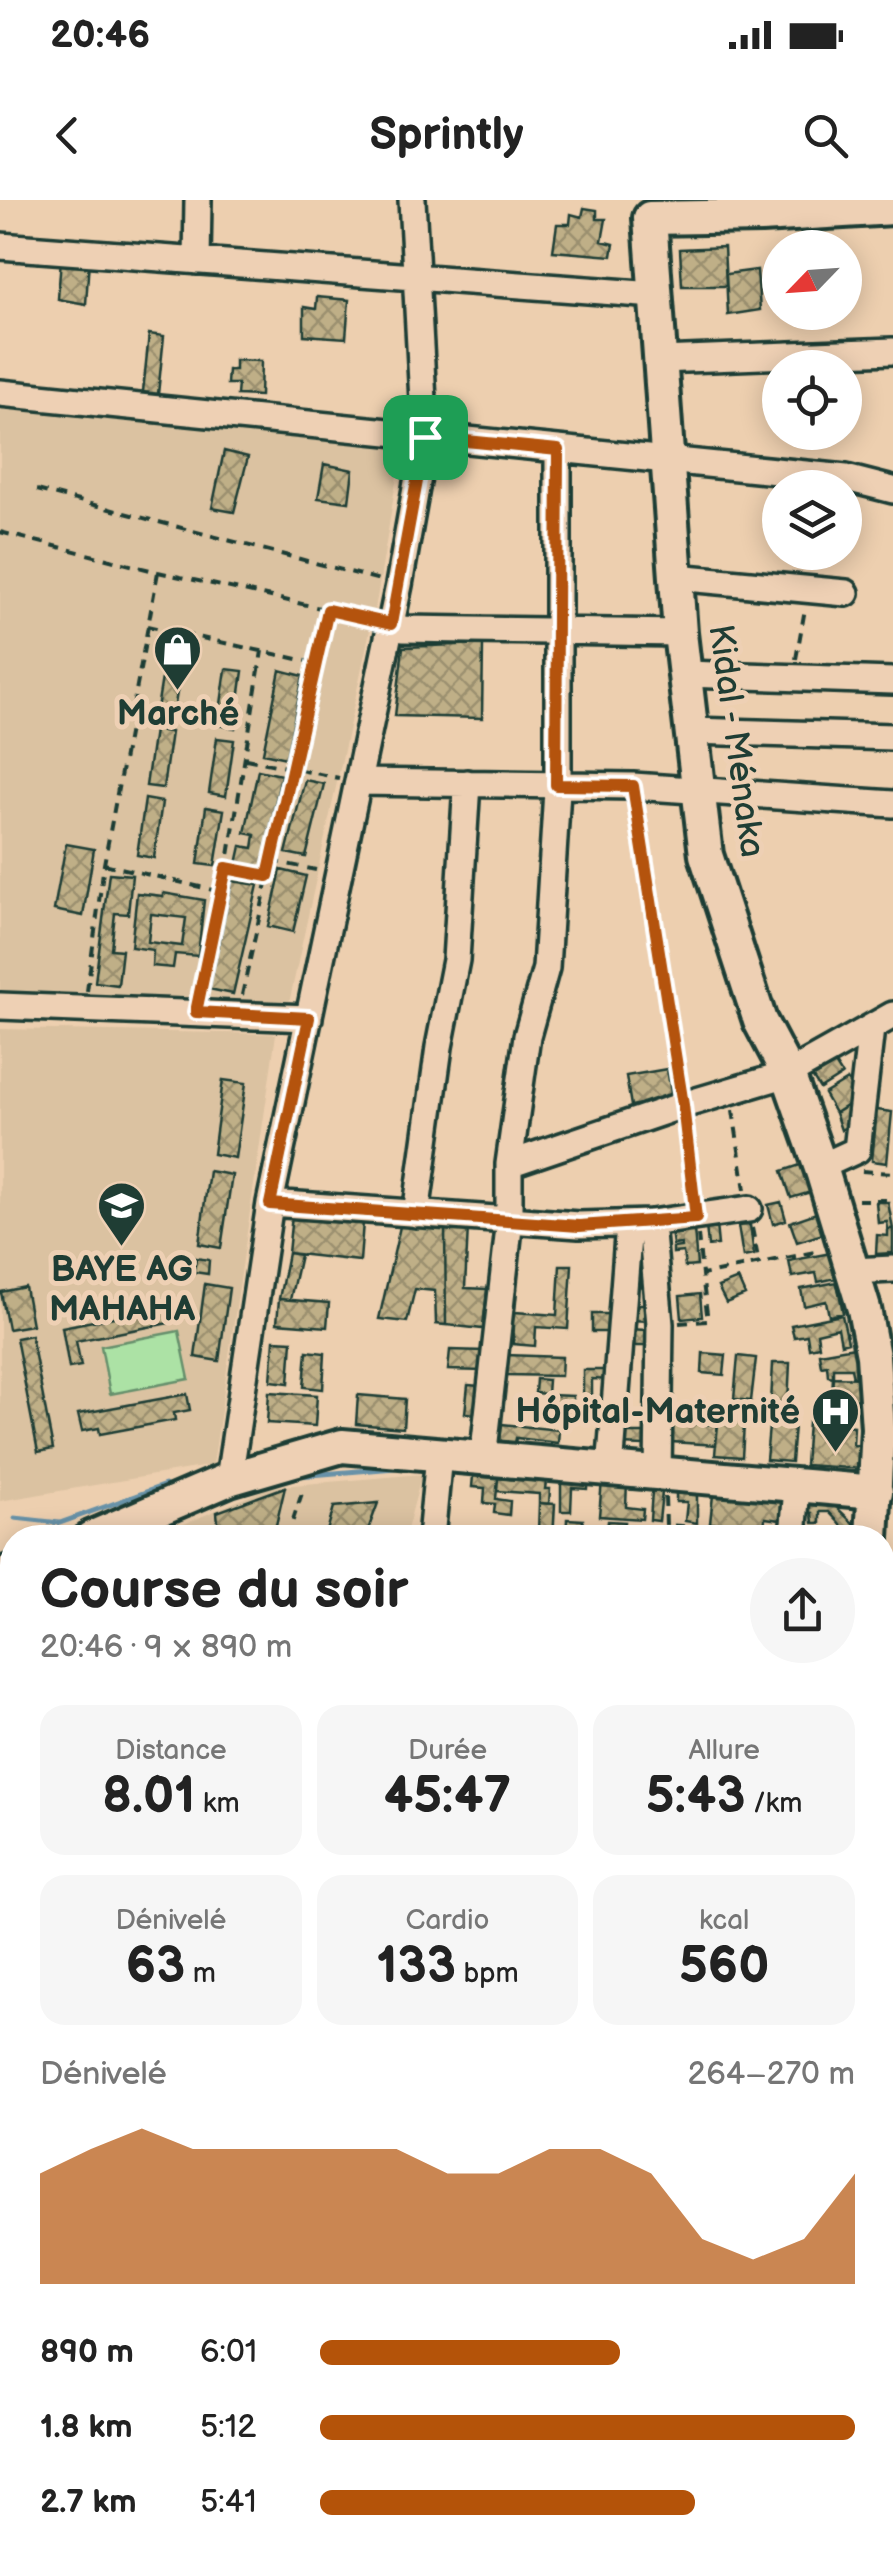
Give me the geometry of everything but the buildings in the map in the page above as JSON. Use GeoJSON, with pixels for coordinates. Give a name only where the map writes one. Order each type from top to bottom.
{"type":"FeatureCollection","features":[{"type":"Feature","properties":{"kind":"main road","name":"Kidal - Ménaka"},"geometry":{"type":"LineString","coordinates":[[876,1525],[885,1492],[873,1356],[849,1258],[788,1074],[760,1021],[706,856],[680,633],[649,209],[761,216],[893,208]]}},
{"type":"Feature","properties":{"kind":"main road"},"geometry":{"type":"LineString","coordinates":[[121,1525],[228,1479],[342,1446],[885,1492]]}},
{"type":"Feature","properties":{"kind":"street"},"geometry":{"type":"LineString","coordinates":[[197,260],[198,200]]}},
{"type":"Feature","properties":{"kind":"street"},"geometry":{"type":"LineString","coordinates":[[228,1479],[270,1204],[399,586],[425,437],[412,200]]}},
{"type":"Feature","properties":{"kind":"street"},"geometry":{"type":"LineString","coordinates":[[0,246],[415,274],[655,295]]}},
{"type":"Feature","properties":{"kind":"street"},"geometry":{"type":"LineString","coordinates":[[660,360],[893,350]]}},
{"type":"Feature","properties":{"kind":"street"},"geometry":{"type":"LineString","coordinates":[[0,393],[846,478],[893,490]]}},
{"type":"Feature","properties":{"kind":"street"},"geometry":{"type":"LineString","coordinates":[[484,1459],[509,1221],[509,1164],[528,1036],[546,968],[556,785],[558,450]]}},
{"type":"Feature","properties":{"kind":"street"},"geometry":{"type":"LineString","coordinates":[[676,577],[846,593]]}},
{"type":"Feature","properties":{"kind":"street"},"geometry":{"type":"LineString","coordinates":[[391,624],[403,629],[680,633]]}},
{"type":"Feature","properties":{"kind":"street"},"geometry":{"type":"LineString","coordinates":[[685,674],[893,681]]}},
{"type":"Feature","properties":{"kind":"street"},"geometry":{"type":"LineString","coordinates":[[691,731],[893,737]]}},
{"type":"Feature","properties":{"kind":"street"},"geometry":{"type":"LineString","coordinates":[[358,782],[633,786],[893,804]]}},
{"type":"Feature","properties":{"kind":"street"},"geometry":{"type":"LineString","coordinates":[[416,1214],[439,1048],[456,960],[467,783]]}},
{"type":"Feature","properties":{"kind":"street"},"geometry":{"type":"LineString","coordinates":[[0,1006],[309,1018]]}},
{"type":"Feature","properties":{"kind":"street"},"geometry":{"type":"LineString","coordinates":[[509,1164],[788,1074],[882,1021]]}},
{"type":"Feature","properties":{"kind":"street"},"geometry":{"type":"LineString","coordinates":[[820,1167],[857,1150],[882,1021]]}},
{"type":"Feature","properties":{"kind":"street"},"geometry":{"type":"LineString","coordinates":[[270,1204],[579,1226],[696,1218],[749,1209]]}},
{"type":"Feature","properties":{"kind":"street"},"geometry":{"type":"LineString","coordinates":[[640,1223],[660,1324],[661,1475]]}},
{"type":"Feature","properties":{"kind":"street"},"geometry":{"type":"LineString","coordinates":[[610,1471],[640,1223]]}},
{"type":"Feature","properties":{"kind":"street"},"geometry":{"type":"LineString","coordinates":[[849,1258],[893,1269]]}},
{"type":"Feature","properties":{"kind":"street"},"geometry":{"type":"LineString","coordinates":[[431,1525],[439,1455]]}},
{"type":"Feature","properties":{"kind":"street"},"geometry":{"type":"LineString","coordinates":[[794,1525],[797,1486]]}},
{"type":"Feature","properties":{"kind":"path"},"geometry":{"type":"LineString","coordinates":[[37,490],[399,586]]}},
{"type":"Feature","properties":{"kind":"path"},"geometry":{"type":"LineString","coordinates":[[0,532],[391,624]]}},
{"type":"Feature","properties":{"kind":"path"},"geometry":{"type":"LineString","coordinates":[[85,1008],[104,864],[158,572]]}},
{"type":"Feature","properties":{"kind":"path"},"geometry":{"type":"LineString","coordinates":[[793,678],[808,589]]}},
{"type":"Feature","properties":{"kind":"path"},"geometry":{"type":"LineString","coordinates":[[238,1014],[328,610]]}},
{"type":"Feature","properties":{"kind":"path"},"geometry":{"type":"LineString","coordinates":[[147,626],[316,662]]}},
{"type":"Feature","properties":{"kind":"path"},"geometry":{"type":"LineString","coordinates":[[196,1012],[246,759],[262,651]]}},
{"type":"Feature","properties":{"kind":"path"},"geometry":{"type":"LineString","coordinates":[[246,759],[358,782]]}},
{"type":"Feature","properties":{"kind":"path"},"geometry":{"type":"LineString","coordinates":[[633,786],[683,1105],[708,1321],[660,1324]]}},
{"type":"Feature","properties":{"kind":"path"},"geometry":{"type":"LineString","coordinates":[[272,861],[338,874]]}},
{"type":"Feature","properties":{"kind":"path"},"geometry":{"type":"LineString","coordinates":[[104,864],[221,892]]}},
{"type":"Feature","properties":{"kind":"path"},"geometry":{"type":"LineString","coordinates":[[226,868],[268,876]]}},
{"type":"Feature","properties":{"kind":"path"},"geometry":{"type":"LineString","coordinates":[[729,1090],[759,1266]]}},
{"type":"Feature","properties":{"kind":"path"},"geometry":{"type":"LineString","coordinates":[[832,1202],[893,1200]]}},
{"type":"Feature","properties":{"kind":"path"},"geometry":{"type":"LineString","coordinates":[[702,1275],[849,1258]]}},
{"type":"Feature","properties":{"kind":"path"},"geometry":{"type":"LineString","coordinates":[[661,1475],[666,1525]]}},
{"type":"Feature","properties":{"kind":"path"},"geometry":{"type":"LineString","coordinates":[[291,1525],[302,1493]]}},
{"type":"Feature","properties":{"kind":"shaded area","name":"Marché"},"geometry":{"type":"Polygon","coordinates":[[[0,401],[403,439],[377,598],[288,1008],[0,994],[0,401]]]}},
{"type":"Feature","properties":{"kind":"shaded area","name":"BAYE AG MAHAHA"},"geometry":{"type":"Polygon","coordinates":[[[0,1029],[276,1034],[213,1465],[0,1501],[0,1029]]]}},
{"type":"Feature","properties":{"kind":"shaded area"},"geometry":{"type":"Polygon","coordinates":[[[422,1474],[408,1525],[182,1525],[270,1487],[422,1474]]]}},
{"type":"Feature","properties":{"kind":"green space"},"geometry":{"type":"Polygon","coordinates":[[[179,1331],[189,1379],[110,1394],[101,1346],[179,1331]]]}},
{"type":"Feature","properties":{"kind":"waterway"},"geometry":{"type":"LineString","coordinates":[[299,1476],[395,1468]]}},
{"type":"Feature","properties":{"kind":"waterway"},"geometry":{"type":"LineString","coordinates":[[15,1518],[60,1523],[165,1485]]}},
{"type":"Feature","properties":{"kind":"place","name":"Marché"},"geometry":{"type":"Point","coordinates":[178,692]}},
{"type":"Feature","properties":{"kind":"place","name":"BAYE AG MAHAHA"},"geometry":{"type":"Point","coordinates":[122,1248]}},
{"type":"Feature","properties":{"kind":"place","name":"Hópital-Maternité"},"geometry":{"type":"Point","coordinates":[835,1454]}},
{"type":"Feature","properties":{"kind":"route"},"geometry":{"type":"LineString","coordinates":[[425,437],[558,450],[556,785],[633,786],[683,1105],[696,1218],[579,1226],[270,1204],[309,1018],[196,1012],[226,868],[268,876],[328,610],[391,624],[425,437]]}}]}
